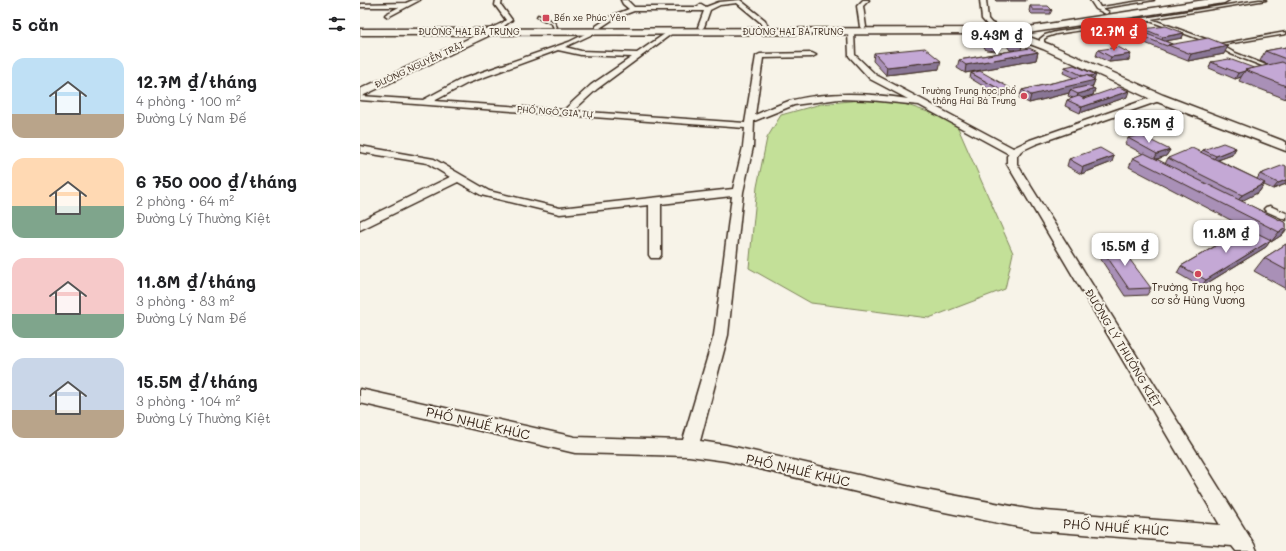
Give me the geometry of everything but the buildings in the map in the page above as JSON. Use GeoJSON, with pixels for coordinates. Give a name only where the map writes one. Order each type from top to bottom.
{"type":"FeatureCollection","features":[{"type":"Feature","properties":{"kind":"highway","name":"ĐƯỜNG HAI BÀ TRƯNG"},"geometry":{"type":"LineString","coordinates":[[360,28],[497,30],[555,27],[671,32],[863,27],[991,26],[1045,21],[1102,10],[1182,0]]}},
{"type":"Feature","properties":{"kind":"highway","name":"ĐƯỜNG HAI BÀ TRƯNG"},"geometry":{"type":"LineString","coordinates":[[360,32],[701,27],[851,32],[1006,31],[1027,30],[1224,0]]}},
{"type":"Feature","properties":{"kind":"highway"},"geometry":{"type":"LineString","coordinates":[[1102,10],[1118,16]]}},
{"type":"Feature","properties":{"kind":"street"},"geometry":{"type":"LineString","coordinates":[[360,6],[374,0]]}},
{"type":"Feature","properties":{"kind":"street"},"geometry":{"type":"LineString","coordinates":[[388,15],[417,0]]}},
{"type":"Feature","properties":{"kind":"street"},"geometry":{"type":"LineString","coordinates":[[497,30],[509,20],[498,5],[499,0]]}},
{"type":"Feature","properties":{"kind":"street"},"geometry":{"type":"LineString","coordinates":[[624,0],[625,3],[633,9]]}},
{"type":"Feature","properties":{"kind":"street"},"geometry":{"type":"LineString","coordinates":[[863,27],[860,6],[866,0]]}},
{"type":"Feature","properties":{"kind":"street"},"geometry":{"type":"LineString","coordinates":[[983,0],[985,19],[991,26],[1047,47],[1159,98],[1286,147]]}},
{"type":"Feature","properties":{"kind":"street"},"geometry":{"type":"LineString","coordinates":[[1093,0],[1102,10]]}},
{"type":"Feature","properties":{"kind":"street"},"geometry":{"type":"LineString","coordinates":[[424,103],[465,81],[585,37],[613,17],[633,9],[707,9],[719,4],[737,1],[763,21],[765,30]]}},
{"type":"Feature","properties":{"kind":"street"},"geometry":{"type":"LineString","coordinates":[[696,3],[707,9]]}},
{"type":"Feature","properties":{"kind":"street"},"geometry":{"type":"LineString","coordinates":[[360,6],[406,5]]}},
{"type":"Feature","properties":{"kind":"street"},"geometry":{"type":"LineString","coordinates":[[701,27],[708,14],[707,9]]}},
{"type":"Feature","properties":{"kind":"street","name":"ĐƯỜNG NGUYỄN TRÃI"},"geometry":{"type":"LineString","coordinates":[[360,93],[497,30]]}},
{"type":"Feature","properties":{"kind":"street"},"geometry":{"type":"LineString","coordinates":[[566,113],[594,87],[671,32]]}},
{"type":"Feature","properties":{"kind":"street"},"geometry":{"type":"LineString","coordinates":[[851,32],[852,54],[873,77],[1015,153],[1018,149],[1033,142],[1159,98]]}},
{"type":"Feature","properties":{"kind":"street"},"geometry":{"type":"LineString","coordinates":[[558,48],[581,52],[639,55]]}},
{"type":"Feature","properties":{"kind":"street"},"geometry":{"type":"LineString","coordinates":[[689,448],[721,335],[738,192],[748,147],[760,56],[812,55]]}},
{"type":"Feature","properties":{"kind":"street"},"geometry":{"type":"LineString","coordinates":[[750,123],[792,103],[836,96],[871,97],[926,105]]}},
{"type":"Feature","properties":{"kind":"street","name":"PHỐ NGÔ GIA TỰ"},"geometry":{"type":"LineString","coordinates":[[360,98],[566,113],[750,123]]}},
{"type":"Feature","properties":{"kind":"street"},"geometry":{"type":"LineString","coordinates":[[360,149],[430,161],[485,193],[560,211],[738,192]]}},
{"type":"Feature","properties":{"kind":"street","name":"ĐƯỜNG LÝ THƯỜNG KIỆT"},"geometry":{"type":"LineString","coordinates":[[1015,153],[1012,156],[1012,164],[1247,551]]}},
{"type":"Feature","properties":{"kind":"street"},"geometry":{"type":"LineString","coordinates":[[360,226],[459,177]]}},
{"type":"Feature","properties":{"kind":"street"},"geometry":{"type":"LineString","coordinates":[[655,201],[655,255]]}},
{"type":"Feature","properties":{"kind":"street"},"geometry":{"type":"LineString","coordinates":[[1270,209],[1286,217]]}},
{"type":"Feature","properties":{"kind":"street","name":"PHỐ NHUẾ KHÚC"},"geometry":{"type":"LineString","coordinates":[[360,396],[575,445],[689,448],[726,453],[920,498],[1033,520],[1237,536]]}},
{"type":"Feature","properties":{"kind":"lane"},"geometry":{"type":"LineString","coordinates":[[1102,10],[1153,0]]}},
{"type":"Feature","properties":{"kind":"lane"},"geometry":{"type":"LineString","coordinates":[[1047,47],[1042,42],[1042,39],[1046,36],[1135,20],[1265,0]]}},
{"type":"Feature","properties":{"kind":"lane"},"geometry":{"type":"LineString","coordinates":[[538,16],[553,23],[555,27]]}},
{"type":"Feature","properties":{"kind":"lane"},"geometry":{"type":"LineString","coordinates":[[1118,16],[1135,20]]}},
{"type":"Feature","properties":{"kind":"lane"},"geometry":{"type":"LineString","coordinates":[[1146,19],[1218,45],[1222,49],[1286,74]]}},
{"type":"Feature","properties":{"kind":"lane"},"geometry":{"type":"LineString","coordinates":[[1218,45],[1286,33]]}},
{"type":"Feature","properties":{"kind":"green space"},"geometry":{"type":"Polygon","coordinates":[[[860,100],[901,103],[955,121],[1013,253],[1005,289],[929,318],[811,303],[749,268],[757,187],[767,138],[781,115],[821,104],[860,100]]]}},
{"type":"Feature","properties":{"kind":"place","name":"Bến xe Phúc Yên"},"geometry":{"type":"Point","coordinates":[546,18]}},
{"type":"Feature","properties":{"kind":"place","name":"Trường Trung học phổ thông Hai Bà Trưng"},"geometry":{"type":"Point","coordinates":[1024,96]}},
{"type":"Feature","properties":{"kind":"place","name":"Trường Trung học cơ sở Hùng Vương"},"geometry":{"type":"Point","coordinates":[1198,274]}}]}
